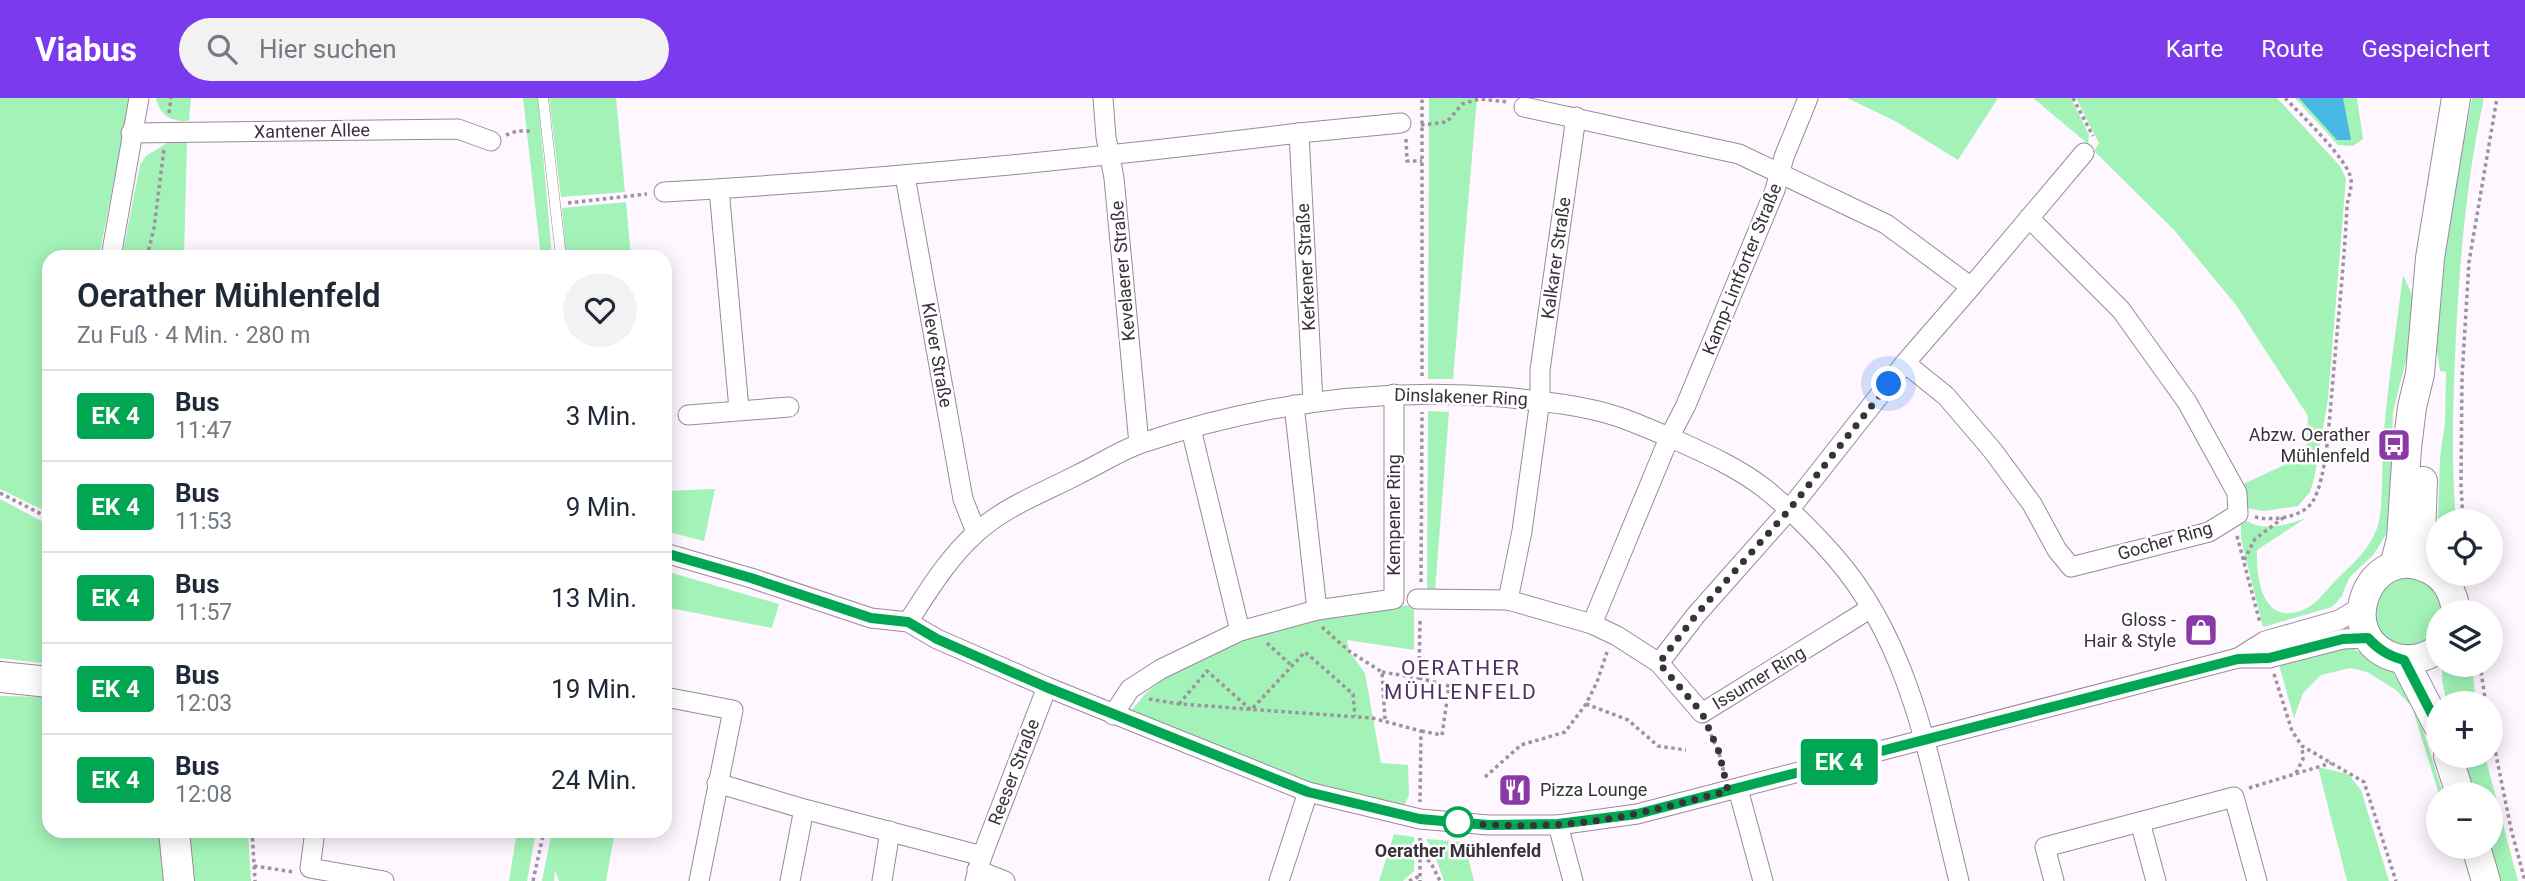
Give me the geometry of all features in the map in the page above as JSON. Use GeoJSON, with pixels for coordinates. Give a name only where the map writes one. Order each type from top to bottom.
{"type":"FeatureCollection","features":[{"type":"Feature","properties":{"kind":"main road"},"geometry":{"type":"LineString","coordinates":[[2393,566],[2401,539],[2407,448],[2420,373],[2430,258],[2456,98]]}},
{"type":"Feature","properties":{"kind":"main road"},"geometry":{"type":"LineString","coordinates":[[2420,373],[2425,427],[2421,538],[2426,563]]}},
{"type":"Feature","properties":{"kind":"main road"},"geometry":{"type":"LineString","coordinates":[[2426,568],[2410,564],[2393,566],[2381,573],[2371,582],[2361,607],[2362,624],[2368,638],[2384,653],[2404,660],[2426,656]]}},
{"type":"Feature","properties":{"kind":"main road"},"geometry":{"type":"LineString","coordinates":[[2404,660],[2426,703]]}},
{"type":"Feature","properties":{"kind":"main road"},"geometry":{"type":"LineString","coordinates":[[0,677],[42,681]]}},
{"type":"Feature","properties":{"kind":"main road"},"geometry":{"type":"LineString","coordinates":[[175,838],[179,881]]}},
{"type":"Feature","properties":{"kind":"main road"},"geometry":{"type":"LineString","coordinates":[[2480,859],[2486,881]]}},
{"type":"Feature","properties":{"kind":"street"},"geometry":{"type":"LineString","coordinates":[[112,250],[139,98]]}},
{"type":"Feature","properties":{"kind":"street","name":"Kevelaerer Straße"},"geometry":{"type":"LineString","coordinates":[[1102,98],[1106,138],[1111,156],[1139,444]]}},
{"type":"Feature","properties":{"kind":"street","name":"Kamp-Lintforter Straße"},"geometry":{"type":"LineString","coordinates":[[1669,438],[1775,190],[1784,157],[1808,98]]}},
{"type":"Feature","properties":{"kind":"street"},"geometry":{"type":"LineString","coordinates":[[1524,107],[1739,154],[1886,224],[1971,287]]}},
{"type":"Feature","properties":{"kind":"street","name":"Kalkarer Straße"},"geometry":{"type":"LineString","coordinates":[[1541,400],[1540,370],[1576,117]]}},
{"type":"Feature","properties":{"kind":"street","name":"Xantener Allee"},"geometry":{"type":"LineString","coordinates":[[131,133],[458,129],[491,141]]}},
{"type":"Feature","properties":{"kind":"street"},"geometry":{"type":"LineString","coordinates":[[664,192],[905,176],[1111,156],[1299,133],[1404,130]]}},
{"type":"Feature","properties":{"kind":"street","name":"Kerkener Straße"},"geometry":{"type":"LineString","coordinates":[[1299,133],[1303,403]]}},
{"type":"Feature","properties":{"kind":"street"},"geometry":{"type":"LineString","coordinates":[[1659,663],[1696,615],[1789,510],[1905,363],[2084,153]]}},
{"type":"Feature","properties":{"kind":"street","name":"Klever Straße"},"geometry":{"type":"LineString","coordinates":[[905,176],[963,499],[976,532]]}},
{"type":"Feature","properties":{"kind":"street"},"geometry":{"type":"LineString","coordinates":[[719,189],[739,409]]}},
{"type":"Feature","properties":{"kind":"street"},"geometry":{"type":"LineString","coordinates":[[2029,218],[2121,310],[2187,402],[2237,493],[2238,514]]}},
{"type":"Feature","properties":{"kind":"street","name":"Gocher Ring"},"geometry":{"type":"LineString","coordinates":[[1905,363],[1946,396],[1993,451],[2032,504],[2057,550],[2071,567],[2209,532],[2238,514]]}},
{"type":"Feature","properties":{"kind":"street","name":"Dinslakener Ring"},"geometry":{"type":"LineString","coordinates":[[908,622],[941,573],[976,532],[1012,507],[1139,444],[1303,403],[1394,394],[1422,393],[1541,400],[1617,416],[1731,467],[1762,487],[1836,558],[1871,608],[1902,671],[1915,707],[1959,881]]}},
{"type":"Feature","properties":{"kind":"street","name":"Kempener Ring"},"geometry":{"type":"LineString","coordinates":[[1113,715],[1130,689],[1161,669],[1240,631],[1317,610],[1394,599],[1394,394]]}},
{"type":"Feature","properties":{"kind":"street"},"geometry":{"type":"LineString","coordinates":[[1508,600],[1522,531],[1541,400]]}},
{"type":"Feature","properties":{"kind":"street"},"geometry":{"type":"LineString","coordinates":[[1303,403],[1317,610]]}},
{"type":"Feature","properties":{"kind":"street"},"geometry":{"type":"LineString","coordinates":[[688,415],[789,407]]}},
{"type":"Feature","properties":{"kind":"street"},"geometry":{"type":"LineString","coordinates":[[1191,429],[1240,631]]}},
{"type":"Feature","properties":{"kind":"street"},"geometry":{"type":"LineString","coordinates":[[1592,624],[1669,438]]}},
{"type":"Feature","properties":{"kind":"street"},"geometry":{"type":"LineString","coordinates":[[672,555],[871,618],[908,622],[937,639],[1046,687],[1308,792],[1420,819],[1488,825],[1558,824],[1637,814],[2238,659],[2339,620],[2361,607]]}},
{"type":"Feature","properties":{"kind":"street","name":"Issumer Ring"},"geometry":{"type":"LineString","coordinates":[[1419,599],[1508,600],[1592,624],[1617,636],[1659,663],[1702,713],[1871,608]]}},
{"type":"Feature","properties":{"kind":"street"},"geometry":{"type":"LineString","coordinates":[[2267,649],[2368,638]]}},
{"type":"Feature","properties":{"kind":"street","name":"Reeser Straße"},"geometry":{"type":"LineString","coordinates":[[978,869],[1046,687]]}},
{"type":"Feature","properties":{"kind":"street"},"geometry":{"type":"LineString","coordinates":[[672,698],[733,710],[699,881]]}},
{"type":"Feature","properties":{"kind":"street"},"geometry":{"type":"LineString","coordinates":[[718,783],[890,831],[1005,881]]}},
{"type":"Feature","properties":{"kind":"street"},"geometry":{"type":"LineString","coordinates":[[1733,790],[1763,881]]}},
{"type":"Feature","properties":{"kind":"street"},"geometry":{"type":"LineString","coordinates":[[1279,881],[1308,792]]}},
{"type":"Feature","properties":{"kind":"street"},"geometry":{"type":"LineString","coordinates":[[2054,881],[2045,848],[2234,797],[2257,881]]}},
{"type":"Feature","properties":{"kind":"street"},"geometry":{"type":"LineString","coordinates":[[790,881],[804,809]]}},
{"type":"Feature","properties":{"kind":"street"},"geometry":{"type":"LineString","coordinates":[[2140,822],[2156,881]]}},
{"type":"Feature","properties":{"kind":"street"},"geometry":{"type":"LineString","coordinates":[[1558,824],[1573,881]]}},
{"type":"Feature","properties":{"kind":"street"},"geometry":{"type":"LineString","coordinates":[[882,881],[890,831]]}},
{"type":"Feature","properties":{"kind":"street"},"geometry":{"type":"LineString","coordinates":[[314,838],[310,868],[384,881]]}},
{"type":"Feature","properties":{"kind":"lane"},"geometry":{"type":"LineString","coordinates":[[543,98],[560,250]]}},
{"type":"Feature","properties":{"kind":"path"},"geometry":{"type":"LineString","coordinates":[[149,250],[171,98]]}},
{"type":"Feature","properties":{"kind":"path"},"geometry":{"type":"LineString","coordinates":[[1419,678],[1422,98]]}},
{"type":"Feature","properties":{"kind":"path"},"geometry":{"type":"LineString","coordinates":[[2073,98],[2094,139],[2084,153]]}},
{"type":"Feature","properties":{"kind":"path"},"geometry":{"type":"LineString","coordinates":[[2285,98],[2344,162],[2352,179],[2347,203],[2346,242],[2328,429],[2321,475],[2313,501],[2304,511],[2262,519],[2238,514],[2236,531],[2292,731],[2302,746],[2364,782],[2396,881]]}},
{"type":"Feature","properties":{"kind":"path"},"geometry":{"type":"LineString","coordinates":[[2462,509],[2462,391],[2469,262],[2497,98]]}},
{"type":"Feature","properties":{"kind":"path"},"geometry":{"type":"LineString","coordinates":[[1422,125],[1447,122],[1462,104],[1479,99],[1516,103],[1524,107]]}},
{"type":"Feature","properties":{"kind":"path"},"geometry":{"type":"LineString","coordinates":[[1404,130],[1407,161],[1422,161]]}},
{"type":"Feature","properties":{"kind":"path"},"geometry":{"type":"LineString","coordinates":[[491,141],[517,131],[548,131]]}},
{"type":"Feature","properties":{"kind":"path"},"geometry":{"type":"LineString","coordinates":[[555,205],[664,192]]}},
{"type":"Feature","properties":{"kind":"path"},"geometry":{"type":"LineString","coordinates":[[0,493],[42,514]]}},
{"type":"Feature","properties":{"kind":"path"},"geometry":{"type":"LineString","coordinates":[[2243,562],[2255,539],[2285,516]]}},
{"type":"Feature","properties":{"kind":"path"},"geometry":{"type":"LineString","coordinates":[[1130,689],[1150,699],[1178,704],[1355,716],[1385,720],[1442,735],[1449,686],[1382,672],[1349,651],[1323,628],[1317,610]]}},
{"type":"Feature","properties":{"kind":"path"},"geometry":{"type":"LineString","coordinates":[[1240,631],[1259,635],[1292,666]]}},
{"type":"Feature","properties":{"kind":"path"},"geometry":{"type":"LineString","coordinates":[[1485,777],[1521,745],[1565,732],[1586,704],[1597,682],[1604,658],[1617,636]]}},
{"type":"Feature","properties":{"kind":"path"},"geometry":{"type":"LineString","coordinates":[[1251,710],[1305,652],[1353,694],[1355,716]]}},
{"type":"Feature","properties":{"kind":"path"},"geometry":{"type":"LineString","coordinates":[[1178,704],[1207,671],[1251,710]]}},
{"type":"Feature","properties":{"kind":"path"},"geometry":{"type":"LineString","coordinates":[[1382,672],[1385,720]]}},
{"type":"Feature","properties":{"kind":"path"},"geometry":{"type":"LineString","coordinates":[[1586,704],[1628,720],[1658,746],[1686,750]]}},
{"type":"Feature","properties":{"kind":"path"},"geometry":{"type":"LineString","coordinates":[[1702,713],[1733,790]]}},
{"type":"Feature","properties":{"kind":"path"},"geometry":{"type":"LineString","coordinates":[[1409,881],[1420,879],[1421,731]]}},
{"type":"Feature","properties":{"kind":"path"},"geometry":{"type":"LineString","coordinates":[[2293,776],[2302,763],[2302,746]]}},
{"type":"Feature","properties":{"kind":"path"},"geometry":{"type":"LineString","coordinates":[[2234,797],[2239,791],[2331,763]]}},
{"type":"Feature","properties":{"kind":"path"},"geometry":{"type":"LineString","coordinates":[[2499,768],[2525,881]]}},
{"type":"Feature","properties":{"kind":"path"},"geometry":{"type":"LineString","coordinates":[[252,838],[255,881]]}},
{"type":"Feature","properties":{"kind":"path"},"geometry":{"type":"LineString","coordinates":[[533,881],[542,838]]}},
{"type":"Feature","properties":{"kind":"path"},"geometry":{"type":"LineString","coordinates":[[1420,854],[1431,863],[1440,881]]}},
{"type":"Feature","properties":{"kind":"path"},"geometry":{"type":"LineString","coordinates":[[254,866],[298,872]]}},
{"type":"Feature","properties":{"kind":"green space"},"geometry":{"type":"Polygon","coordinates":[[[0,98],[130,98],[100,250],[42,250],[42,510],[0,489],[0,98]]]}},
{"type":"Feature","properties":{"kind":"green space"},"geometry":{"type":"Polygon","coordinates":[[[156,98],[191,98],[189,121],[167,117],[156,98]]]}},
{"type":"Feature","properties":{"kind":"green space"},"geometry":{"type":"Polygon","coordinates":[[[523,98],[538,98],[551,250],[540,250],[523,98]]]}},
{"type":"Feature","properties":{"kind":"green space"},"geometry":{"type":"Polygon","coordinates":[[[549,98],[616,98],[625,192],[561,197],[549,98]]]}},
{"type":"Feature","properties":{"kind":"green space"},"geometry":{"type":"Polygon","coordinates":[[[1429,98],[1477,98],[1453,379],[1428,379],[1429,98]]]}},
{"type":"Feature","properties":{"kind":"green space"},"geometry":{"type":"Polygon","coordinates":[[[1847,98],[1998,98],[1958,160],[1895,121],[1847,98]]]}},
{"type":"Feature","properties":{"kind":"green space"},"geometry":{"type":"Polygon","coordinates":[[[2033,98],[2071,98],[2089,135],[2088,144],[2033,98]]]}},
{"type":"Feature","properties":{"kind":"green space"},"geometry":{"type":"Polygon","coordinates":[[[2076,98],[2277,98],[2340,166],[2346,178],[2328,399],[2314,479],[2310,492],[2298,506],[2264,511],[2246,508],[2239,486],[2306,455],[2308,416],[2236,305],[2174,230],[2094,151],[2099,143],[2076,98]]]}},
{"type":"Feature","properties":{"kind":"green space"},"geometry":{"type":"Polygon","coordinates":[[[2295,98],[2357,98],[2363,139],[2353,146],[2338,145],[2295,98]]]}},
{"type":"Feature","properties":{"kind":"green space"},"geometry":{"type":"Polygon","coordinates":[[[2472,98],[2484,98],[2462,246],[2454,382],[2455,509],[2438,509],[2446,372],[2440,371],[2434,333],[2442,258],[2472,98]]]}},
{"type":"Feature","properties":{"kind":"green space"},"geometry":{"type":"Polygon","coordinates":[[[169,142],[187,142],[184,250],[123,250],[140,165],[146,156],[169,142]]]}},
{"type":"Feature","properties":{"kind":"green space"},"geometry":{"type":"Polygon","coordinates":[[[626,202],[630,250],[565,250],[562,208],[626,202]]]}},
{"type":"Feature","properties":{"kind":"green space"},"geometry":{"type":"Polygon","coordinates":[[[2403,275],[2413,297],[2409,348],[2393,412],[2393,487],[2387,533],[2374,554],[2349,578],[2342,596],[2332,607],[2263,627],[2241,539],[2241,525],[2247,521],[2269,527],[2306,518],[2257,550],[2258,575],[2265,598],[2271,607],[2280,612],[2291,613],[2305,609],[2318,600],[2361,555],[2375,533],[2381,508],[2389,381],[2403,275]]]}},
{"type":"Feature","properties":{"kind":"green space"},"geometry":{"type":"Polygon","coordinates":[[[1428,411],[1449,412],[1435,591],[1427,592],[1428,411]]]}},
{"type":"Feature","properties":{"kind":"green space"},"geometry":{"type":"Polygon","coordinates":[[[715,489],[704,541],[672,533],[672,491],[715,489]]]}},
{"type":"Feature","properties":{"kind":"green space"},"geometry":{"type":"Polygon","coordinates":[[[0,499],[42,521],[42,663],[0,658],[0,499]]]}},
{"type":"Feature","properties":{"kind":"green space"},"geometry":{"type":"Polygon","coordinates":[[[672,573],[779,604],[772,628],[672,608],[672,573]]]}},
{"type":"Feature","properties":{"kind":"green space"},"geometry":{"type":"Polygon","coordinates":[[[2404,577],[2420,581],[2435,591],[2439,600],[2426,600],[2426,642],[2421,646],[2391,645],[2373,621],[2380,593],[2388,585],[2404,577]]]}},
{"type":"Feature","properties":{"kind":"green space"},"geometry":{"type":"Polygon","coordinates":[[[1414,605],[1414,650],[1347,640],[1349,651],[1365,673],[1381,763],[1408,765],[1409,796],[1403,807],[1327,790],[1130,712],[1147,692],[1177,667],[1227,642],[1359,609],[1414,605]]]}},
{"type":"Feature","properties":{"kind":"green space"},"geometry":{"type":"Polygon","coordinates":[[[2354,649],[2392,671],[2418,714],[2426,740],[2426,752],[2412,707],[2396,690],[2367,672],[2350,668],[2321,675],[2303,693],[2294,718],[2278,661],[2354,649]]]}},
{"type":"Feature","properties":{"kind":"green space"},"geometry":{"type":"Polygon","coordinates":[[[2442,677],[2473,677],[2475,691],[2444,691],[2442,677]]]}},
{"type":"Feature","properties":{"kind":"green space"},"geometry":{"type":"Polygon","coordinates":[[[0,696],[42,697],[42,838],[163,838],[166,881],[0,881],[0,696]]]}},
{"type":"Feature","properties":{"kind":"green space"},"geometry":{"type":"Polygon","coordinates":[[[2318,767],[2348,774],[2361,790],[2389,881],[2347,881],[2318,767]]]}},
{"type":"Feature","properties":{"kind":"green space"},"geometry":{"type":"Polygon","coordinates":[[[2431,768],[2435,768],[2439,782],[2435,782],[2431,768]]]}},
{"type":"Feature","properties":{"kind":"green space"},"geometry":{"type":"Polygon","coordinates":[[[2464,768],[2488,768],[2492,782],[2468,782],[2464,768]]]}},
{"type":"Feature","properties":{"kind":"green space"},"geometry":{"type":"Polygon","coordinates":[[[2503,824],[2518,881],[2494,881],[2491,859],[2503,859],[2503,824]]]}},
{"type":"Feature","properties":{"kind":"green space"},"geometry":{"type":"Polygon","coordinates":[[[1394,834],[1414,837],[1414,871],[1403,881],[1379,881],[1394,834]]]}},
{"type":"Feature","properties":{"kind":"green space"},"geometry":{"type":"Polygon","coordinates":[[[189,838],[248,838],[251,881],[193,881],[189,838]]]}},
{"type":"Feature","properties":{"kind":"green space"},"geometry":{"type":"Polygon","coordinates":[[[516,838],[535,838],[527,881],[509,881],[516,838]]]}},
{"type":"Feature","properties":{"kind":"green space"},"geometry":{"type":"Polygon","coordinates":[[[551,838],[614,838],[606,881],[559,881],[555,870],[554,881],[542,881],[551,838]]]}},
{"type":"Feature","properties":{"kind":"green space"},"geometry":{"type":"Polygon","coordinates":[[[1426,839],[1464,842],[1474,881],[1444,881],[1433,850],[1426,839]]]}},
{"type":"Feature","properties":{"kind":"water"},"geometry":{"type":"Polygon","coordinates":[[[2299,98],[2343,98],[2351,140],[2337,140],[2299,98]]]}},
{"type":"Feature","properties":{"kind":"bus line"},"geometry":{"type":"LineString","coordinates":[[672,555],[871,618],[908,622],[937,639],[1046,687],[1308,792],[1420,819],[1488,825],[1558,824],[1637,814],[2238,659],[2269,658],[2343,639],[2368,638],[2378,649],[2404,660],[2426,703]]}},
{"type":"Feature","properties":{"kind":"place","name":"Abzw. Oerather Mühlenfeld"},"geometry":{"type":"Point","coordinates":[2394,445]}},
{"type":"Feature","properties":{"kind":"place","name":"Gloss - Hair & Style"},"geometry":{"type":"Point","coordinates":[2201,630]}},
{"type":"Feature","properties":{"kind":"place","name":"Pizza Lounge"},"geometry":{"type":"Point","coordinates":[1515,790]}},
{"type":"Feature","properties":{"kind":"place","name":"Oerather Mühlenfeld"},"geometry":{"type":"Point","coordinates":[1458,822]}},
{"type":"Feature","properties":{"kind":"district","name":"OERATHER MÜHLENFELD"},"geometry":{"type":"Point","coordinates":[1461,680]}},
{"type":"Feature","properties":{"kind":"route"},"geometry":{"type":"LineString","coordinates":[[1458,822],[1488,825],[1558,824],[1637,814],[1728,791],[1719,752],[1702,713],[1659,663],[1696,615],[1789,510],[1889,384]]}}]}
